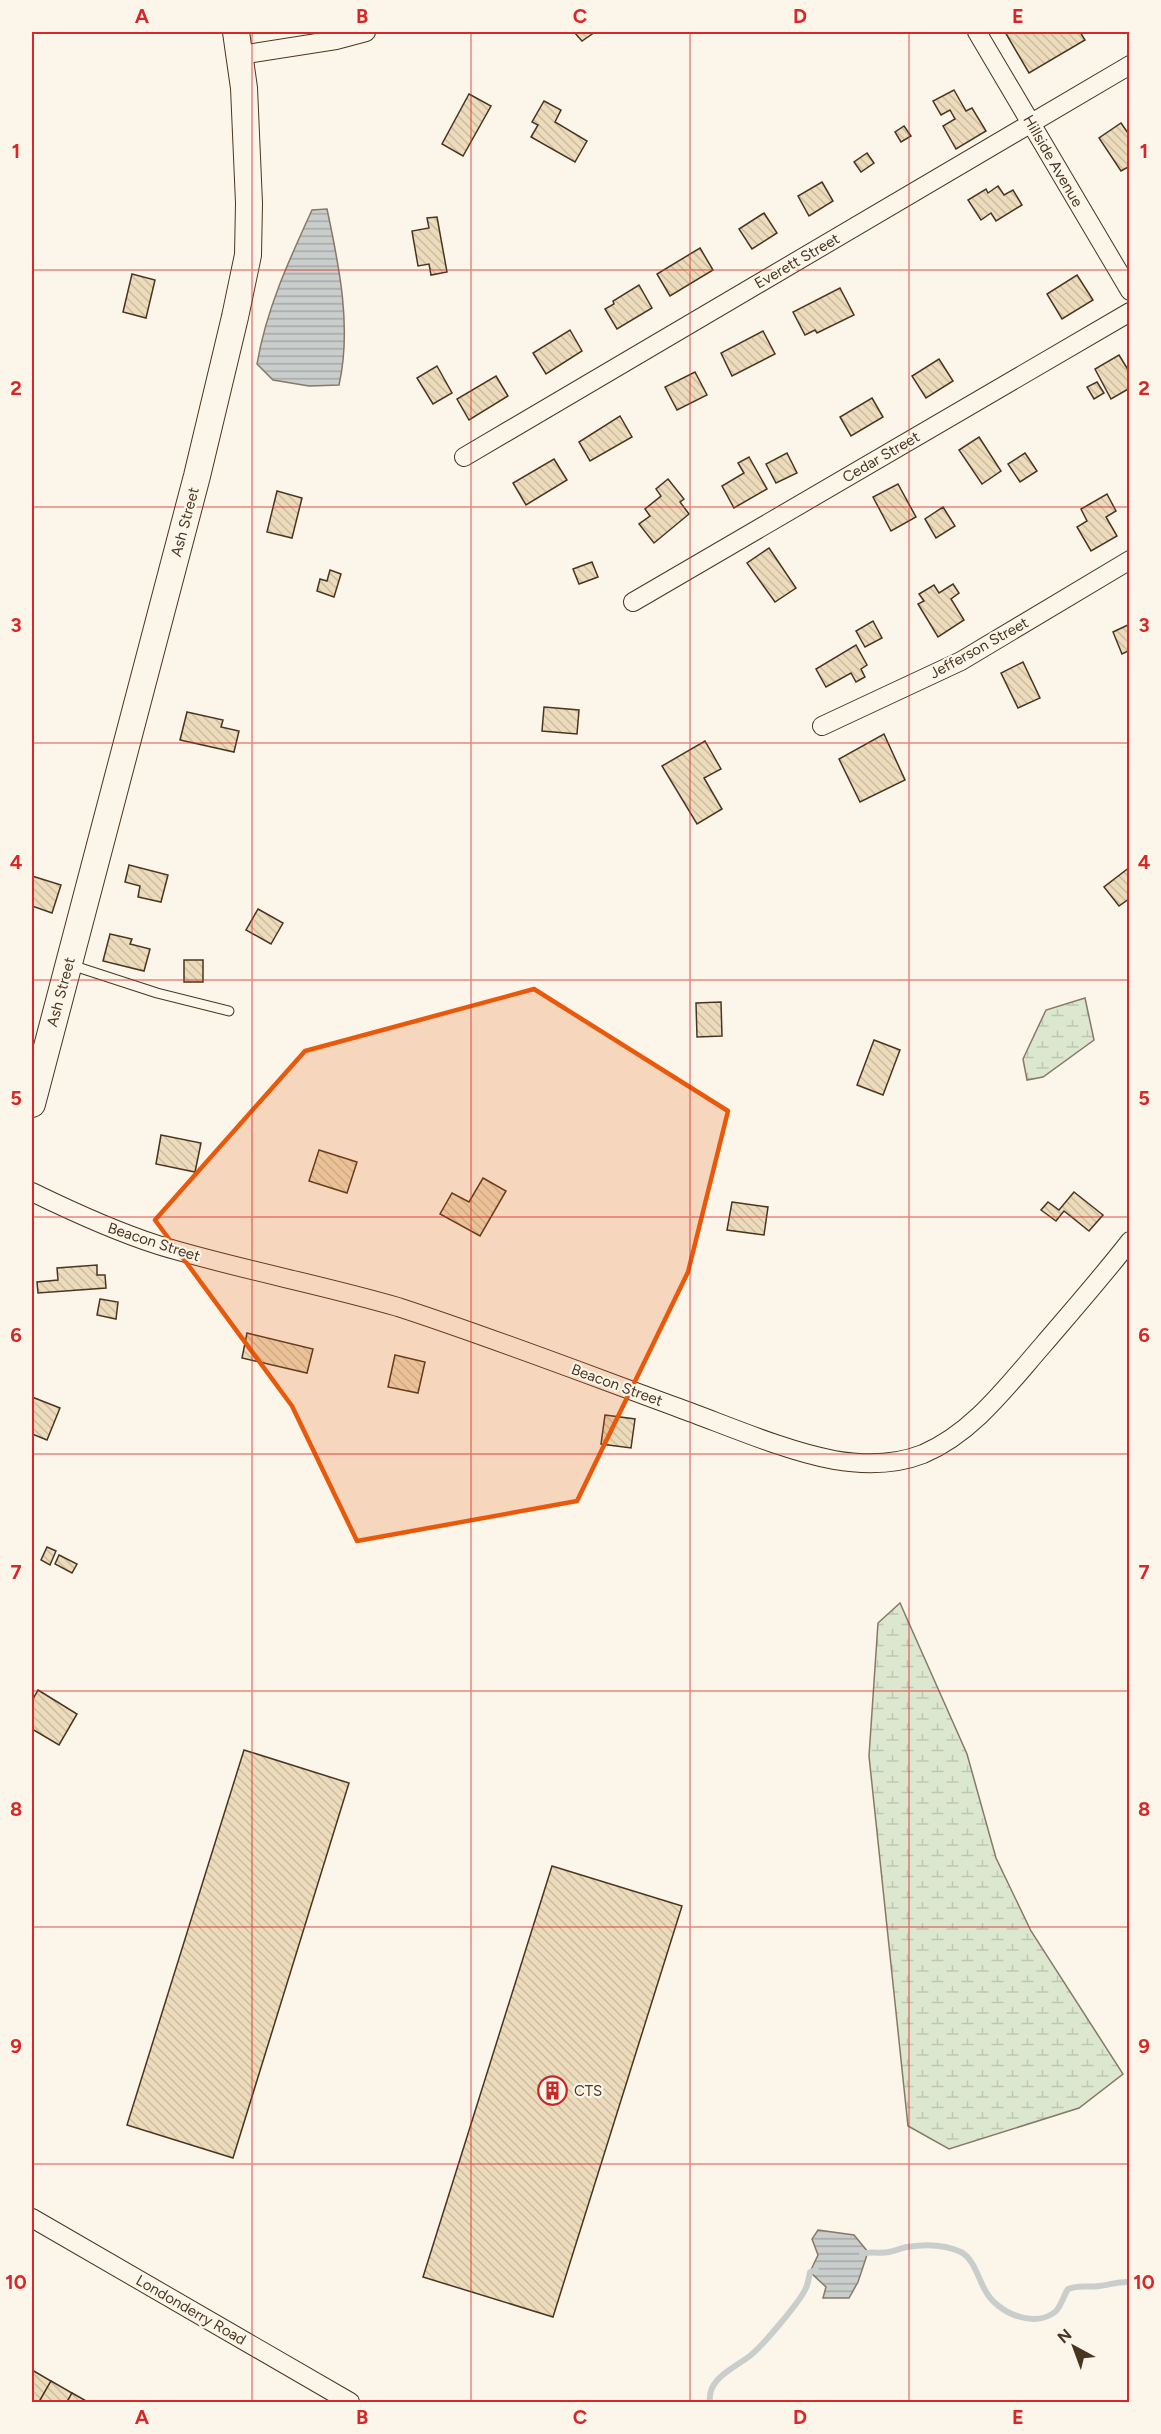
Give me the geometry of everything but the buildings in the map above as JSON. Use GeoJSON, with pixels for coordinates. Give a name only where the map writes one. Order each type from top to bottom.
{"type":"FeatureCollection","features":[{"type":"Feature","properties":{"kind":"street","name":"Ash Street"},"geometry":{"type":"LineString","coordinates":[[32,1104],[197,476],[246,265],[249,203],[238,43],[336,40],[366,32]]}},
{"type":"Feature","properties":{"kind":"street","name":"Hillside Avenue"},"geometry":{"type":"LineString","coordinates":[[977,32],[1130,291]]}},
{"type":"Feature","properties":{"kind":"street","name":"Everett Street"},"geometry":{"type":"LineString","coordinates":[[464,457],[1130,65]]}},
{"type":"Feature","properties":{"kind":"street","name":"Cedar Street"},"geometry":{"type":"LineString","coordinates":[[633,602],[1130,312]]}},
{"type":"Feature","properties":{"kind":"street","name":"Jefferson Street"},"geometry":{"type":"LineString","coordinates":[[822,726],[961,661],[1130,560]]}},
{"type":"Feature","properties":{"kind":"street","name":"Beacon Street"},"geometry":{"type":"LineString","coordinates":[[32,1192],[93,1222],[157,1244],[222,1263],[355,1294],[398,1307],[754,1435],[809,1453],[854,1463],[899,1460],[921,1455],[961,1432],[1005,1389],[1104,1275],[1130,1241]]}},
{"type":"Feature","properties":{"kind":"street","name":"Londonderry Road"},"geometry":{"type":"LineString","coordinates":[[32,2218],[350,2403]]}},
{"type":"Feature","properties":{"kind":"lane"},"geometry":{"type":"LineString","coordinates":[[68,965],[157,993],[229,1011]]}},
{"type":"Feature","properties":{"kind":"highlighted area"},"geometry":{"type":"Polygon","coordinates":[[[534,989],[728,1111],[688,1272],[577,1501],[357,1541],[292,1406],[155,1220],[305,1051],[534,989]]]}},
{"type":"Feature","properties":{"kind":"green space"},"geometry":{"type":"Polygon","coordinates":[[[1085,998],[1094,1040],[1043,1077],[1027,1080],[1023,1059],[1046,1010],[1085,998]]]}},
{"type":"Feature","properties":{"kind":"green space"},"geometry":{"type":"Polygon","coordinates":[[[900,1603],[967,1754],[996,1858],[1031,1931],[1123,2074],[1079,2108],[949,2149],[908,2126],[869,1756],[878,1623],[900,1603]]]}},
{"type":"Feature","properties":{"kind":"shaded area"},"geometry":{"type":"Polygon","coordinates":[[[327,209],[336,252],[344,319],[343,363],[339,385],[309,386],[273,380],[257,364],[272,305],[312,210],[327,209]]]}},
{"type":"Feature","properties":{"kind":"shaded area"},"geometry":{"type":"Polygon","coordinates":[[[818,2230],[854,2235],[868,2252],[858,2282],[849,2298],[823,2298],[826,2287],[810,2272],[818,2255],[812,2239],[818,2230]]]}},
{"type":"Feature","properties":{"kind":"waterway"},"geometry":{"type":"LineString","coordinates":[[862,2254],[886,2253],[921,2245],[955,2249],[969,2259],[985,2290],[997,2305],[1016,2316],[1026,2318],[1046,2317],[1055,2312],[1068,2289],[1130,2282]]}},
{"type":"Feature","properties":{"kind":"waterway"},"geometry":{"type":"LineString","coordinates":[[710,2402],[710,2394],[717,2380],[751,2355],[772,2334],[801,2296],[807,2286],[810,2272],[816,2270]]}},
{"type":"Feature","properties":{"kind":"place","name":"CTS"},"geometry":{"type":"Point","coordinates":[553,2091]}}]}
